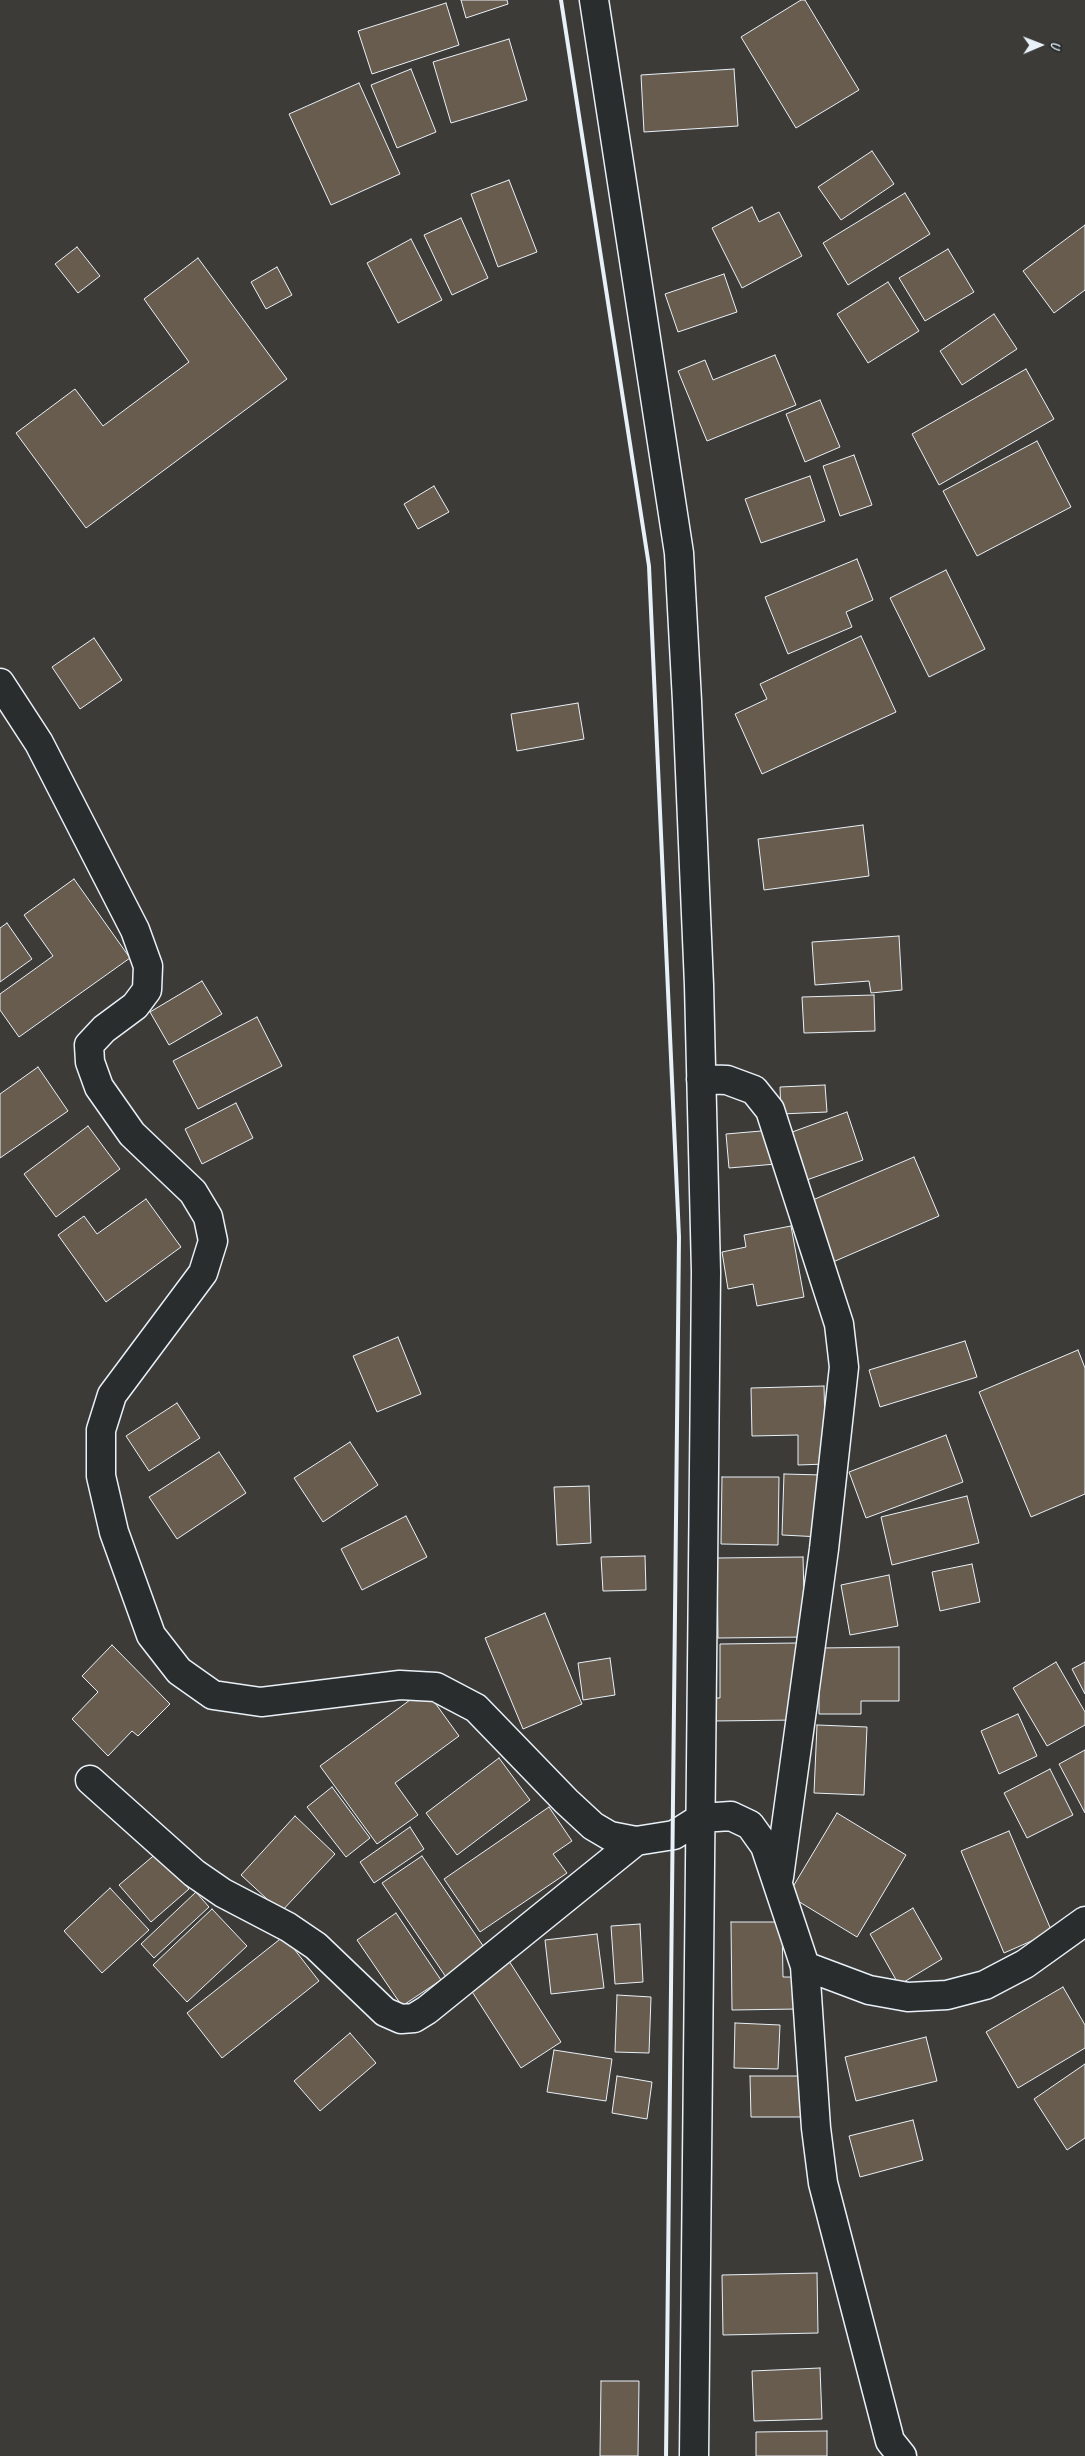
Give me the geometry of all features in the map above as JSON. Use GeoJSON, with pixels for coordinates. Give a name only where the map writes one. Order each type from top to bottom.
{"type":"FeatureCollection","features":[{"type":"Feature","properties":{"kind":"street"},"geometry":{"type":"LineString","coordinates":[[594,0],[679,553],[688,721],[706,1272],[694,2456]]}},
{"type":"Feature","properties":{"kind":"street"},"geometry":{"type":"LineString","coordinates":[[0,682],[39,743],[135,930],[148,966],[147,990],[135,1006],[104,1028],[89,1045],[90,1062],[99,1087],[132,1134],[194,1192],[208,1217],[213,1241],[203,1273],[112,1395],[101,1430],[101,1476],[114,1532],[152,1635],[179,1671],[213,1695],[261,1702],[400,1684],[436,1686],[476,1708],[593,1826],[610,1836],[636,1841],[674,1835],[701,1818],[732,1816],[750,1825],[765,1846],[806,1966],[816,2128],[823,2183],[893,2451]]}},
{"type":"Feature","properties":{"kind":"street"},"geometry":{"type":"LineString","coordinates":[[701,1079],[727,1080],[754,1090],[770,1110],[839,1324],[844,1367],[824,1549],[778,1884]]}},
{"type":"Feature","properties":{"kind":"street"},"geometry":{"type":"LineString","coordinates":[[90,1780],[194,1873],[223,1893],[288,1927],[316,1946],[385,2012],[401,2019],[414,2018],[427,2010],[636,1841]]}},
{"type":"Feature","properties":{"kind":"street"},"geometry":{"type":"LineString","coordinates":[[806,1966],[869,1990],[908,1997],[947,1995],[985,1985],[1025,1964],[1085,1921]]}},
{"type":"Feature","properties":{"kind":"building"},"geometry":{"type":"Polygon","coordinates":[[[461,0],[507,0],[508,4],[466,18],[461,0]]]}},
{"type":"Feature","properties":{"kind":"building"},"geometry":{"type":"Polygon","coordinates":[[[801,0],[805,0],[859,90],[796,128],[741,37],[801,0]]]}},
{"type":"Feature","properties":{"kind":"building"},"geometry":{"type":"Polygon","coordinates":[[[446,3],[459,45],[372,74],[358,31],[446,3]]]}},
{"type":"Feature","properties":{"kind":"building"},"geometry":{"type":"Polygon","coordinates":[[[509,39],[527,100],[451,123],[433,62],[509,39]]]}},
{"type":"Feature","properties":{"kind":"building"},"geometry":{"type":"Polygon","coordinates":[[[411,69],[436,132],[397,148],[371,85],[411,69]]]}},
{"type":"Feature","properties":{"kind":"building"},"geometry":{"type":"Polygon","coordinates":[[[734,69],[738,126],[644,132],[641,75],[734,69]]]}},
{"type":"Feature","properties":{"kind":"building"},"geometry":{"type":"Polygon","coordinates":[[[359,83],[400,174],[331,205],[289,114],[359,83]]]}},
{"type":"Feature","properties":{"kind":"building"},"geometry":{"type":"Polygon","coordinates":[[[872,151],[894,184],[841,220],[818,187],[872,151]]]}},
{"type":"Feature","properties":{"kind":"building"},"geometry":{"type":"Polygon","coordinates":[[[509,180],[537,252],[498,267],[471,194],[509,180]]]}},
{"type":"Feature","properties":{"kind":"building"},"geometry":{"type":"Polygon","coordinates":[[[905,193],[930,234],[848,285],[823,243],[905,193]]]}},
{"type":"Feature","properties":{"kind":"building"},"geometry":{"type":"Polygon","coordinates":[[[752,207],[759,222],[779,212],[802,256],[742,288],[712,228],[752,207]]]}},
{"type":"Feature","properties":{"kind":"building"},"geometry":{"type":"Polygon","coordinates":[[[461,218],[488,278],[452,295],[424,235],[461,218]]]}},
{"type":"Feature","properties":{"kind":"building"},"geometry":{"type":"Polygon","coordinates":[[[1085,225],[1085,290],[1054,313],[1023,271],[1085,225]]]}},
{"type":"Feature","properties":{"kind":"building"},"geometry":{"type":"Polygon","coordinates":[[[411,239],[442,300],[398,323],[367,263],[411,239]]]}},
{"type":"Feature","properties":{"kind":"building"},"geometry":{"type":"Polygon","coordinates":[[[77,247],[100,276],[78,293],[55,264],[77,247]]]}},
{"type":"Feature","properties":{"kind":"building"},"geometry":{"type":"Polygon","coordinates":[[[948,249],[974,292],[925,321],[899,278],[948,249]]]}},
{"type":"Feature","properties":{"kind":"building"},"geometry":{"type":"Polygon","coordinates":[[[198,258],[287,379],[86,528],[16,433],[75,389],[103,426],[189,362],[144,299],[198,258]]]}},
{"type":"Feature","properties":{"kind":"building"},"geometry":{"type":"Polygon","coordinates":[[[277,267],[292,295],[266,309],[251,282],[277,267]]]}},
{"type":"Feature","properties":{"kind":"building"},"geometry":{"type":"Polygon","coordinates":[[[724,274],[737,312],[678,332],[665,294],[724,274]]]}},
{"type":"Feature","properties":{"kind":"building"},"geometry":{"type":"Polygon","coordinates":[[[888,282],[919,331],[868,363],[837,314],[888,282]]]}},
{"type":"Feature","properties":{"kind":"building"},"geometry":{"type":"Polygon","coordinates":[[[994,314],[1017,349],[962,385],[940,351],[994,314]]]}},
{"type":"Feature","properties":{"kind":"building"},"geometry":{"type":"Polygon","coordinates":[[[775,355],[796,405],[707,441],[678,371],[705,360],[713,380],[775,355]]]}},
{"type":"Feature","properties":{"kind":"building"},"geometry":{"type":"Polygon","coordinates":[[[1026,369],[1054,419],[939,485],[912,434],[1026,369]]]}},
{"type":"Feature","properties":{"kind":"building"},"geometry":{"type":"Polygon","coordinates":[[[820,400],[840,447],[805,462],[786,414],[820,400]]]}},
{"type":"Feature","properties":{"kind":"building"},"geometry":{"type":"Polygon","coordinates":[[[1037,441],[1071,507],[977,556],[943,491],[1037,441]]]}},
{"type":"Feature","properties":{"kind":"building"},"geometry":{"type":"Polygon","coordinates":[[[854,455],[872,505],[840,516],[823,466],[854,455]]]}},
{"type":"Feature","properties":{"kind":"building"},"geometry":{"type":"Polygon","coordinates":[[[810,476],[825,521],[761,543],[745,499],[810,476]]]}},
{"type":"Feature","properties":{"kind":"building"},"geometry":{"type":"Polygon","coordinates":[[[434,486],[449,512],[418,529],[404,504],[434,486]]]}},
{"type":"Feature","properties":{"kind":"building"},"geometry":{"type":"Polygon","coordinates":[[[857,559],[873,600],[846,612],[852,627],[788,654],[765,597],[857,559]]]}},
{"type":"Feature","properties":{"kind":"building"},"geometry":{"type":"Polygon","coordinates":[[[946,570],[985,649],[929,677],[890,598],[946,570]]]}},
{"type":"Feature","properties":{"kind":"building"},"geometry":{"type":"Polygon","coordinates":[[[861,636],[896,712],[762,774],[735,714],[767,699],[760,684],[861,636]]]}},
{"type":"Feature","properties":{"kind":"building"},"geometry":{"type":"Polygon","coordinates":[[[94,638],[122,680],[80,709],[52,667],[94,638]]]}},
{"type":"Feature","properties":{"kind":"building"},"geometry":{"type":"Polygon","coordinates":[[[578,703],[584,739],[517,751],[511,714],[578,703]]]}},
{"type":"Feature","properties":{"kind":"building"},"geometry":{"type":"Polygon","coordinates":[[[863,825],[869,876],[764,890],[758,839],[863,825]]]}},
{"type":"Feature","properties":{"kind":"building"},"geometry":{"type":"Polygon","coordinates":[[[74,879],[130,958],[19,1037],[0,1010],[0,994],[53,956],[24,915],[74,879]]]}},
{"type":"Feature","properties":{"kind":"building"},"geometry":{"type":"Polygon","coordinates":[[[7,923],[32,959],[0,982],[0,928],[7,923]]]}},
{"type":"Feature","properties":{"kind":"building"},"geometry":{"type":"Polygon","coordinates":[[[899,936],[902,990],[871,993],[869,981],[815,985],[812,942],[899,936]]]}},
{"type":"Feature","properties":{"kind":"building"},"geometry":{"type":"Polygon","coordinates":[[[202,981],[222,1014],[169,1045],[150,1012],[202,981]]]}},
{"type":"Feature","properties":{"kind":"building"},"geometry":{"type":"Polygon","coordinates":[[[874,995],[875,1031],[804,1033],[802,997],[874,995]]]}},
{"type":"Feature","properties":{"kind":"building"},"geometry":{"type":"Polygon","coordinates":[[[257,1017],[282,1066],[198,1109],[173,1061],[257,1017]]]}},
{"type":"Feature","properties":{"kind":"building"},"geometry":{"type":"Polygon","coordinates":[[[38,1067],[68,1111],[0,1158],[0,1094],[38,1067]]]}},
{"type":"Feature","properties":{"kind":"building"},"geometry":{"type":"Polygon","coordinates":[[[825,1085],[827,1112],[781,1114],[780,1087],[825,1085]]]}},
{"type":"Feature","properties":{"kind":"building"},"geometry":{"type":"Polygon","coordinates":[[[236,1103],[253,1138],[202,1164],[185,1129],[236,1103]]]}},
{"type":"Feature","properties":{"kind":"building"},"geometry":{"type":"Polygon","coordinates":[[[847,1112],[863,1160],[801,1182],[784,1135],[847,1112]]]}},
{"type":"Feature","properties":{"kind":"building"},"geometry":{"type":"Polygon","coordinates":[[[88,1126],[120,1169],[56,1217],[24,1174],[88,1126]]]}},
{"type":"Feature","properties":{"kind":"building"},"geometry":{"type":"Polygon","coordinates":[[[773,1130],[776,1164],[729,1168],[726,1134],[773,1130]]]}},
{"type":"Feature","properties":{"kind":"building"},"geometry":{"type":"Polygon","coordinates":[[[914,1157],[939,1216],[833,1262],[808,1202],[914,1157]]]}},
{"type":"Feature","properties":{"kind":"building"},"geometry":{"type":"Polygon","coordinates":[[[146,1199],[181,1247],[106,1302],[58,1235],[84,1216],[97,1234],[146,1199]]]}},
{"type":"Feature","properties":{"kind":"building"},"geometry":{"type":"Polygon","coordinates":[[[791,1226],[804,1297],[757,1306],[753,1284],[728,1289],[722,1252],[746,1247],[744,1235],[791,1226]]]}},
{"type":"Feature","properties":{"kind":"building"},"geometry":{"type":"Polygon","coordinates":[[[398,1337],[421,1394],[377,1412],[353,1356],[398,1337]]]}},
{"type":"Feature","properties":{"kind":"building"},"geometry":{"type":"Polygon","coordinates":[[[965,1341],[977,1377],[880,1407],[869,1370],[965,1341]]]}},
{"type":"Feature","properties":{"kind":"building"},"geometry":{"type":"Polygon","coordinates":[[[1078,1350],[1085,1368],[1085,1494],[1031,1517],[979,1392],[1078,1350]]]}},
{"type":"Feature","properties":{"kind":"building"},"geometry":{"type":"Polygon","coordinates":[[[824,1386],[826,1464],[798,1465],[798,1435],[752,1436],[751,1388],[824,1386]]]}},
{"type":"Feature","properties":{"kind":"building"},"geometry":{"type":"Polygon","coordinates":[[[177,1403],[200,1438],[149,1471],[126,1436],[177,1403]]]}},
{"type":"Feature","properties":{"kind":"building"},"geometry":{"type":"Polygon","coordinates":[[[946,1435],[963,1482],[866,1518],[849,1472],[946,1435]]]}},
{"type":"Feature","properties":{"kind":"building"},"geometry":{"type":"Polygon","coordinates":[[[350,1442],[378,1485],[323,1522],[294,1478],[350,1442]]]}},
{"type":"Feature","properties":{"kind":"building"},"geometry":{"type":"Polygon","coordinates":[[[219,1452],[246,1493],[177,1539],[149,1497],[219,1452]]]}},
{"type":"Feature","properties":{"kind":"building"},"geometry":{"type":"Polygon","coordinates":[[[784,1474],[822,1475],[821,1537],[782,1535],[784,1474]]]}},
{"type":"Feature","properties":{"kind":"building"},"geometry":{"type":"Polygon","coordinates":[[[722,1477],[779,1477],[778,1545],[721,1544],[722,1477]]]}},
{"type":"Feature","properties":{"kind":"building"},"geometry":{"type":"Polygon","coordinates":[[[589,1486],[591,1543],[557,1545],[554,1487],[589,1486]]]}},
{"type":"Feature","properties":{"kind":"building"},"geometry":{"type":"Polygon","coordinates":[[[967,1496],[979,1543],[892,1565],[881,1517],[967,1496]]]}},
{"type":"Feature","properties":{"kind":"building"},"geometry":{"type":"Polygon","coordinates":[[[406,1516],[427,1557],[362,1590],[341,1549],[406,1516]]]}},
{"type":"Feature","properties":{"kind":"building"},"geometry":{"type":"Polygon","coordinates":[[[645,1556],[646,1590],[603,1591],[601,1557],[645,1556]]]}},
{"type":"Feature","properties":{"kind":"building"},"geometry":{"type":"Polygon","coordinates":[[[803,1557],[805,1637],[718,1638],[717,1558],[803,1557]]]}},
{"type":"Feature","properties":{"kind":"building"},"geometry":{"type":"Polygon","coordinates":[[[972,1564],[980,1602],[940,1611],[932,1572],[972,1564]]]}},
{"type":"Feature","properties":{"kind":"building"},"geometry":{"type":"Polygon","coordinates":[[[889,1575],[898,1626],[850,1635],[841,1585],[889,1575]]]}},
{"type":"Feature","properties":{"kind":"building"},"geometry":{"type":"Polygon","coordinates":[[[545,1613],[582,1704],[523,1729],[485,1638],[545,1613]]]}},
{"type":"Feature","properties":{"kind":"building"},"geometry":{"type":"Polygon","coordinates":[[[797,1643],[797,1720],[712,1721],[712,1698],[720,1698],[720,1644],[797,1643]]]}},
{"type":"Feature","properties":{"kind":"building"},"geometry":{"type":"Polygon","coordinates":[[[112,1645],[170,1704],[138,1736],[132,1731],[108,1756],[72,1719],[98,1692],[82,1676],[112,1645]]]}},
{"type":"Feature","properties":{"kind":"building"},"geometry":{"type":"Polygon","coordinates":[[[899,1647],[899,1701],[861,1701],[861,1714],[819,1714],[819,1648],[899,1647]]]}},
{"type":"Feature","properties":{"kind":"building"},"geometry":{"type":"Polygon","coordinates":[[[610,1658],[615,1695],[583,1700],[578,1663],[610,1658]]]}},
{"type":"Feature","properties":{"kind":"building"},"geometry":{"type":"Polygon","coordinates":[[[1056,1662],[1085,1712],[1085,1725],[1047,1746],[1013,1688],[1056,1662]]]}},
{"type":"Feature","properties":{"kind":"building"},"geometry":{"type":"Polygon","coordinates":[[[1085,1662],[1085,1694],[1072,1669],[1085,1662]]]}},
{"type":"Feature","properties":{"kind":"building"},"geometry":{"type":"Polygon","coordinates":[[[425,1689],[459,1736],[395,1783],[418,1815],[377,1844],[320,1766],[425,1689]]]}},
{"type":"Feature","properties":{"kind":"building"},"geometry":{"type":"Polygon","coordinates":[[[1018,1714],[1037,1756],[999,1774],[981,1731],[1018,1714]]]}},
{"type":"Feature","properties":{"kind":"building"},"geometry":{"type":"Polygon","coordinates":[[[817,1725],[867,1727],[864,1795],[814,1793],[817,1725]]]}},
{"type":"Feature","properties":{"kind":"building"},"geometry":{"type":"Polygon","coordinates":[[[1085,1750],[1085,1813],[1059,1764],[1085,1750]]]}},
{"type":"Feature","properties":{"kind":"building"},"geometry":{"type":"Polygon","coordinates":[[[499,1758],[530,1800],[457,1855],[426,1813],[499,1758]]]}},
{"type":"Feature","properties":{"kind":"building"},"geometry":{"type":"Polygon","coordinates":[[[1050,1769],[1073,1815],[1027,1838],[1004,1793],[1050,1769]]]}},
{"type":"Feature","properties":{"kind":"building"},"geometry":{"type":"Polygon","coordinates":[[[332,1787],[370,1838],[346,1857],[307,1807],[332,1787]]]}},
{"type":"Feature","properties":{"kind":"building"},"geometry":{"type":"Polygon","coordinates":[[[549,1807],[572,1841],[553,1854],[567,1873],[480,1932],[444,1879],[549,1807]]]}},
{"type":"Feature","properties":{"kind":"building"},"geometry":{"type":"Polygon","coordinates":[[[837,1813],[906,1855],[857,1937],[788,1895],[837,1813]]]}},
{"type":"Feature","properties":{"kind":"building"},"geometry":{"type":"Polygon","coordinates":[[[295,1816],[335,1854],[281,1912],[241,1875],[295,1816]]]}},
{"type":"Feature","properties":{"kind":"building"},"geometry":{"type":"Polygon","coordinates":[[[410,1827],[424,1849],[374,1883],[360,1862],[410,1827]]]}},
{"type":"Feature","properties":{"kind":"building"},"geometry":{"type":"Polygon","coordinates":[[[1009,1831],[1052,1932],[1004,1953],[961,1851],[1009,1831]]]}},
{"type":"Feature","properties":{"kind":"building"},"geometry":{"type":"Polygon","coordinates":[[[158,1852],[189,1889],[151,1922],[119,1885],[158,1852]]]}},
{"type":"Feature","properties":{"kind":"building"},"geometry":{"type":"Polygon","coordinates":[[[422,1856],[488,1953],[448,1980],[382,1883],[422,1856]]]}},
{"type":"Feature","properties":{"kind":"building"},"geometry":{"type":"Polygon","coordinates":[[[110,1888],[149,1930],[102,1973],[64,1931],[110,1888]]]}},
{"type":"Feature","properties":{"kind":"building"},"geometry":{"type":"Polygon","coordinates":[[[196,1892],[209,1907],[154,1958],[141,1944],[196,1892]]]}},
{"type":"Feature","properties":{"kind":"building"},"geometry":{"type":"Polygon","coordinates":[[[913,1908],[942,1959],[899,1985],[870,1934],[913,1908]]]}},
{"type":"Feature","properties":{"kind":"building"},"geometry":{"type":"Polygon","coordinates":[[[212,1909],[247,1946],[187,2002],[153,1965],[212,1909]]]}},
{"type":"Feature","properties":{"kind":"building"},"geometry":{"type":"Polygon","coordinates":[[[396,1913],[441,1980],[402,2006],[357,1940],[396,1913]]]}},
{"type":"Feature","properties":{"kind":"building"},"geometry":{"type":"Polygon","coordinates":[[[731,1922],[782,1922],[783,1977],[797,1977],[798,2009],[732,2010],[731,1922]]]}},
{"type":"Feature","properties":{"kind":"building"},"geometry":{"type":"Polygon","coordinates":[[[640,1924],[643,1982],[615,1984],[611,1926],[640,1924]]]}},
{"type":"Feature","properties":{"kind":"building"},"geometry":{"type":"Polygon","coordinates":[[[597,1934],[604,1988],[551,1994],[545,1940],[597,1934]]]}},
{"type":"Feature","properties":{"kind":"building"},"geometry":{"type":"Polygon","coordinates":[[[284,1936],[319,1981],[222,2058],[187,2013],[284,1936]]]}},
{"type":"Feature","properties":{"kind":"building"},"geometry":{"type":"Polygon","coordinates":[[[509,1961],[561,2042],[521,2068],[469,1987],[509,1961]]]}},
{"type":"Feature","properties":{"kind":"building"},"geometry":{"type":"Polygon","coordinates":[[[1063,1987],[1085,2025],[1085,2048],[1018,2088],[986,2032],[1063,1987]]]}},
{"type":"Feature","properties":{"kind":"building"},"geometry":{"type":"Polygon","coordinates":[[[617,1995],[651,1997],[649,2053],[615,2052],[617,1995]]]}},
{"type":"Feature","properties":{"kind":"building"},"geometry":{"type":"Polygon","coordinates":[[[735,2023],[780,2025],[778,2069],[734,2068],[735,2023]]]}},
{"type":"Feature","properties":{"kind":"building"},"geometry":{"type":"Polygon","coordinates":[[[350,2033],[376,2063],[320,2111],[294,2081],[350,2033]]]}},
{"type":"Feature","properties":{"kind":"building"},"geometry":{"type":"Polygon","coordinates":[[[926,2037],[937,2081],[856,2101],[845,2057],[926,2037]]]}},
{"type":"Feature","properties":{"kind":"building"},"geometry":{"type":"Polygon","coordinates":[[[554,2050],[612,2059],[606,2101],[547,2092],[554,2050]]]}},
{"type":"Feature","properties":{"kind":"building"},"geometry":{"type":"Polygon","coordinates":[[[1085,2064],[1085,2138],[1067,2150],[1034,2099],[1085,2064]]]}},
{"type":"Feature","properties":{"kind":"building"},"geometry":{"type":"Polygon","coordinates":[[[617,2076],[652,2082],[647,2119],[612,2113],[617,2076]]]}},
{"type":"Feature","properties":{"kind":"building"},"geometry":{"type":"Polygon","coordinates":[[[750,2076],[802,2076],[802,2117],[751,2117],[750,2076]]]}},
{"type":"Feature","properties":{"kind":"building"},"geometry":{"type":"Polygon","coordinates":[[[913,2120],[923,2160],[860,2177],[849,2136],[913,2120]]]}},
{"type":"Feature","properties":{"kind":"building"},"geometry":{"type":"Polygon","coordinates":[[[817,2273],[818,2333],[723,2335],[722,2275],[817,2273]]]}},
{"type":"Feature","properties":{"kind":"building"},"geometry":{"type":"Polygon","coordinates":[[[820,2368],[822,2419],[754,2421],[752,2371],[820,2368]]]}},
{"type":"Feature","properties":{"kind":"building"},"geometry":{"type":"Polygon","coordinates":[[[601,2381],[639,2381],[638,2456],[600,2456],[601,2381]]]}},
{"type":"Feature","properties":{"kind":"building"},"geometry":{"type":"Polygon","coordinates":[[[827,2431],[827,2456],[756,2456],[756,2432],[827,2431]]]}},
{"type":"Feature","properties":{"kind":"railway"},"geometry":{"type":"LineString","coordinates":[[561,0],[649,566],[679,1237],[666,2456]]}}]}
